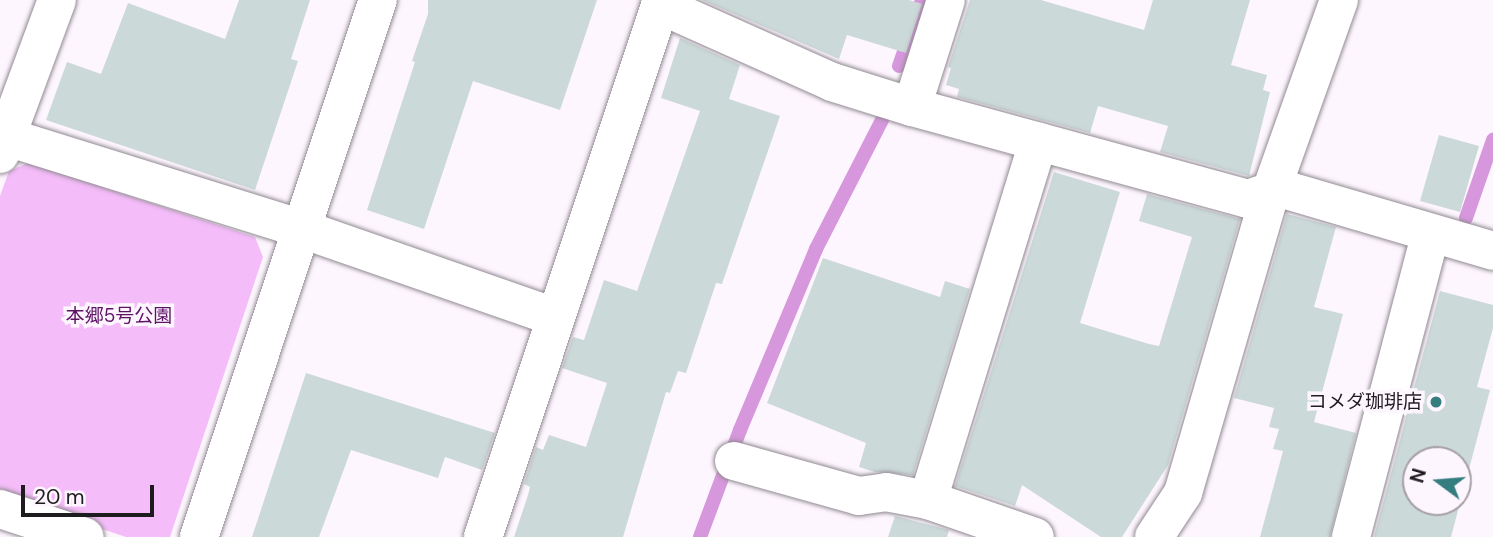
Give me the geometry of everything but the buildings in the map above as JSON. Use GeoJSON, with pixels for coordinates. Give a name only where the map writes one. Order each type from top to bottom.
{"type":"FeatureCollection","features":[{"type":"Feature","properties":{"kind":"street"},"geometry":{"type":"LineString","coordinates":[[57,0],[3,145],[302,229],[555,317]]}},
{"type":"Feature","properties":{"kind":"street"},"geometry":{"type":"LineString","coordinates":[[200,537],[378,0]]}},
{"type":"Feature","properties":{"kind":"street"},"geometry":{"type":"LineString","coordinates":[[912,107],[946,0]]}},
{"type":"Feature","properties":{"kind":"street"},"geometry":{"type":"LineString","coordinates":[[1154,537],[1183,493],[1272,191],[1339,0]]}},
{"type":"Feature","properties":{"kind":"street"},"geometry":{"type":"LineString","coordinates":[[483,537],[661,2],[832,82],[912,107],[1248,199],[1272,191],[1286,190],[1493,251]]}},
{"type":"Feature","properties":{"kind":"street"},"geometry":{"type":"LineString","coordinates":[[928,500],[1038,142]]}},
{"type":"Feature","properties":{"kind":"street"},"geometry":{"type":"LineString","coordinates":[[1351,537],[1431,233]]}},
{"type":"Feature","properties":{"kind":"street"},"geometry":{"type":"LineString","coordinates":[[734,461],[859,496],[886,492],[928,500],[1035,537]]}},
{"type":"Feature","properties":{"kind":"street"},"geometry":{"type":"LineString","coordinates":[[0,509],[85,537]]}},
{"type":"Feature","properties":{"kind":"green space","name":"本郷5号公園"},"geometry":{"type":"Polygon","coordinates":[[[28,163],[255,237],[263,257],[170,537],[126,537],[0,495],[0,196],[9,171],[28,163]]]}},
{"type":"Feature","properties":{"kind":"waterway"},"geometry":{"type":"LineString","coordinates":[[899,66],[922,0]]}},
{"type":"Feature","properties":{"kind":"waterway"},"geometry":{"type":"LineString","coordinates":[[700,537],[740,430],[816,249],[882,120]]}},
{"type":"Feature","properties":{"kind":"waterway"},"geometry":{"type":"LineString","coordinates":[[1466,218],[1493,140]]}},
{"type":"Feature","properties":{"kind":"place","name":"コメダ珈琲店"},"geometry":{"type":"Point","coordinates":[1436,402]}}]}
